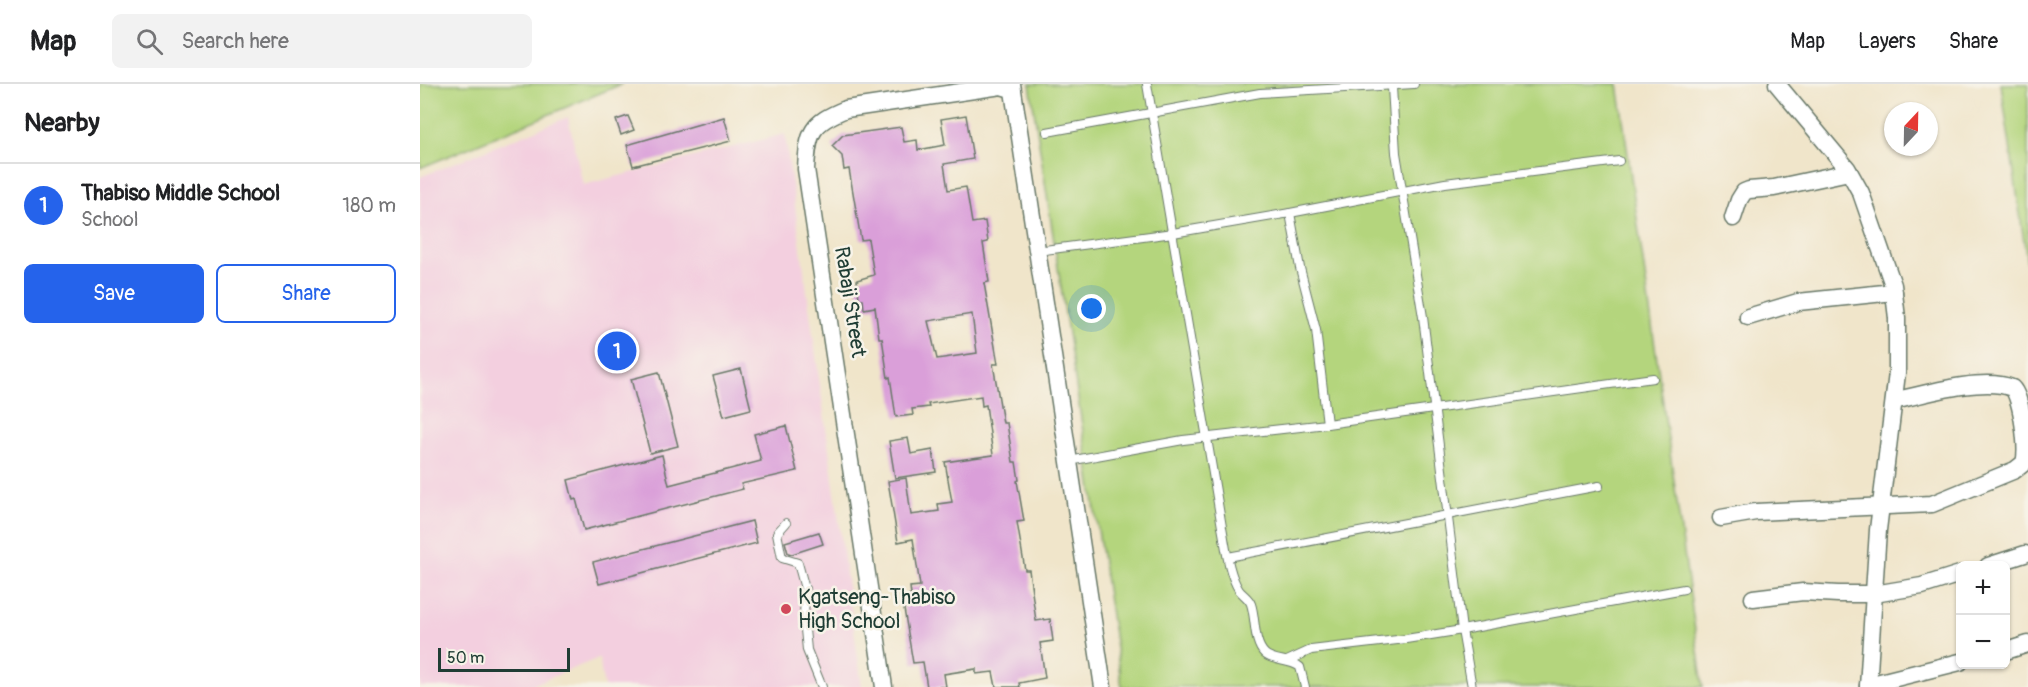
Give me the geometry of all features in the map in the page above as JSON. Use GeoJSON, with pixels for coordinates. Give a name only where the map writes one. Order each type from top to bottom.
{"type":"FeatureCollection","features":[{"type":"Feature","properties":{"kind":"street"},"geometry":{"type":"LineString","coordinates":[[1777,84],[1849,172],[1861,193],[1894,292],[1897,318],[1897,373],[1881,508],[1868,686],[1956,663]]}},
{"type":"Feature","properties":{"kind":"street"},"geometry":{"type":"LineString","coordinates":[[1012,86],[1102,687]]}},
{"type":"Feature","properties":{"kind":"street","name":"Rabaji Street"},"geometry":{"type":"LineString","coordinates":[[884,687],[806,169],[808,144],[817,125],[825,117],[846,109],[1012,86]]}},
{"type":"Feature","properties":{"kind":"street"},"geometry":{"type":"LineString","coordinates":[[1733,218],[1739,200],[1744,192],[1749,190],[1774,188],[1849,172]]}},
{"type":"Feature","properties":{"kind":"street"},"geometry":{"type":"LineString","coordinates":[[1748,317],[1798,302],[1894,292]]}},
{"type":"Feature","properties":{"kind":"street"},"geometry":{"type":"LineString","coordinates":[[1721,518],[1756,512],[1932,504],[2015,470],[2024,463],[2026,456],[2016,391],[2008,386],[1968,385],[1894,400]]}},
{"type":"Feature","properties":{"kind":"street"},"geometry":{"type":"LineString","coordinates":[[2003,561],[2025,554]]}},
{"type":"Feature","properties":{"kind":"street"},"geometry":{"type":"LineString","coordinates":[[1753,598],[1803,592],[1874,594],[1922,586],[1956,575]]}},
{"type":"Feature","properties":{"kind":"street"},"geometry":{"type":"LineString","coordinates":[[2010,650],[2028,644]]}},
{"type":"Feature","properties":{"kind":"lane"},"geometry":{"type":"LineString","coordinates":[[1147,84],[1232,573],[1240,591],[1251,602],[1261,648],[1270,656],[1300,667],[1305,687]]}},
{"type":"Feature","properties":{"kind":"lane"},"geometry":{"type":"LineString","coordinates":[[1047,132],[1260,93],[1414,84]]}},
{"type":"Feature","properties":{"kind":"lane"},"geometry":{"type":"LineString","coordinates":[[1392,87],[1396,153],[1423,317],[1446,516],[1472,687]]}},
{"type":"Feature","properties":{"kind":"lane"},"geometry":{"type":"LineString","coordinates":[[1037,251],[1173,233],[1445,183],[1619,161]]}},
{"type":"Feature","properties":{"kind":"lane"},"geometry":{"type":"LineString","coordinates":[[1290,213],[1300,268],[1316,330],[1327,424]]}},
{"type":"Feature","properties":{"kind":"lane"},"geometry":{"type":"LineString","coordinates":[[1069,461],[1207,438],[1327,424],[1653,378]]}},
{"type":"Feature","properties":{"kind":"lane"},"geometry":{"type":"LineString","coordinates":[[1228,557],[1599,486]]}},
{"type":"Feature","properties":{"kind":"lane"},"geometry":{"type":"LineString","coordinates":[[786,523],[777,533],[778,545],[782,558],[798,563],[806,589],[804,619],[807,650],[822,687]]}},
{"type":"Feature","properties":{"kind":"lane"},"geometry":{"type":"LineString","coordinates":[[1287,661],[1311,650],[1462,630],[1684,589]]}},
{"type":"Feature","properties":{"kind":"shaded area"},"geometry":{"type":"Polygon","coordinates":[[[568,117],[583,185],[785,134],[862,687],[604,687],[599,658],[527,687],[420,687],[420,177],[568,117]]]}},
{"type":"Feature","properties":{"kind":"green space"},"geometry":{"type":"Polygon","coordinates":[[[420,84],[622,84],[420,168],[420,84]]]}},
{"type":"Feature","properties":{"kind":"green space"},"geometry":{"type":"Polygon","coordinates":[[[1030,84],[1618,84],[1703,687],[1122,687],[1030,84]]]}},
{"type":"Feature","properties":{"kind":"green space"},"geometry":{"type":"Polygon","coordinates":[[[2001,84],[2028,84],[2028,269],[2001,84]]]}},
{"type":"Feature","properties":{"kind":"building"},"geometry":{"type":"Polygon","coordinates":[[[966,115],[973,159],[944,164],[948,190],[966,187],[972,223],[985,221],[988,242],[983,243],[989,282],[984,283],[998,364],[993,364],[1003,423],[1007,423],[1013,462],[1016,462],[1019,480],[1017,481],[1024,521],[1017,522],[1025,570],[1029,570],[1036,621],[1050,619],[1053,641],[1040,643],[1045,678],[1019,683],[1020,687],[996,687],[993,672],[976,674],[976,669],[944,674],[946,687],[927,687],[923,662],[913,663],[902,597],[911,595],[910,587],[920,586],[913,539],[898,542],[888,481],[906,478],[911,515],[939,511],[938,504],[952,502],[945,462],[993,455],[986,405],[982,406],[981,396],[928,404],[929,407],[912,409],[913,415],[896,417],[882,338],[879,338],[875,307],[864,309],[863,299],[859,299],[857,280],[874,275],[868,239],[861,240],[849,169],[844,170],[842,156],[832,146],[843,135],[901,127],[904,142],[917,140],[918,150],[945,145],[941,119],[966,115]],[[972,314],[928,321],[937,359],[977,353],[972,314]]]}},
{"type":"Feature","properties":{"kind":"building"},"geometry":{"type":"Polygon","coordinates":[[[628,116],[634,130],[621,135],[616,120],[628,116]]]}},
{"type":"Feature","properties":{"kind":"building"},"geometry":{"type":"Polygon","coordinates":[[[724,117],[731,141],[633,166],[627,145],[724,117]]]}},
{"type":"Feature","properties":{"kind":"building"},"geometry":{"type":"Polygon","coordinates":[[[741,369],[751,409],[724,416],[713,376],[741,369]]]}},
{"type":"Feature","properties":{"kind":"building"},"geometry":{"type":"Polygon","coordinates":[[[659,372],[678,446],[650,453],[631,379],[659,372]]]}},
{"type":"Feature","properties":{"kind":"building"},"geometry":{"type":"Polygon","coordinates":[[[786,426],[797,471],[741,484],[743,489],[584,530],[576,499],[573,500],[568,480],[662,455],[669,485],[761,461],[754,434],[786,426]]]}},
{"type":"Feature","properties":{"kind":"building"},"geometry":{"type":"Polygon","coordinates":[[[908,438],[911,454],[933,450],[936,472],[895,478],[889,441],[908,438]]]}},
{"type":"Feature","properties":{"kind":"building"},"geometry":{"type":"Polygon","coordinates":[[[752,521],[757,543],[599,584],[593,562],[752,521]]]}},
{"type":"Feature","properties":{"kind":"building"},"geometry":{"type":"Polygon","coordinates":[[[819,532],[823,544],[792,554],[788,553],[785,542],[819,532]]]}},
{"type":"Feature","properties":{"kind":"place","name":"Thabiso Middle School"},"geometry":{"type":"Point","coordinates":[617,351]}},
{"type":"Feature","properties":{"kind":"place","name":"Kgatseng-Thabiso High School"},"geometry":{"type":"Point","coordinates":[786,609]}}]}
